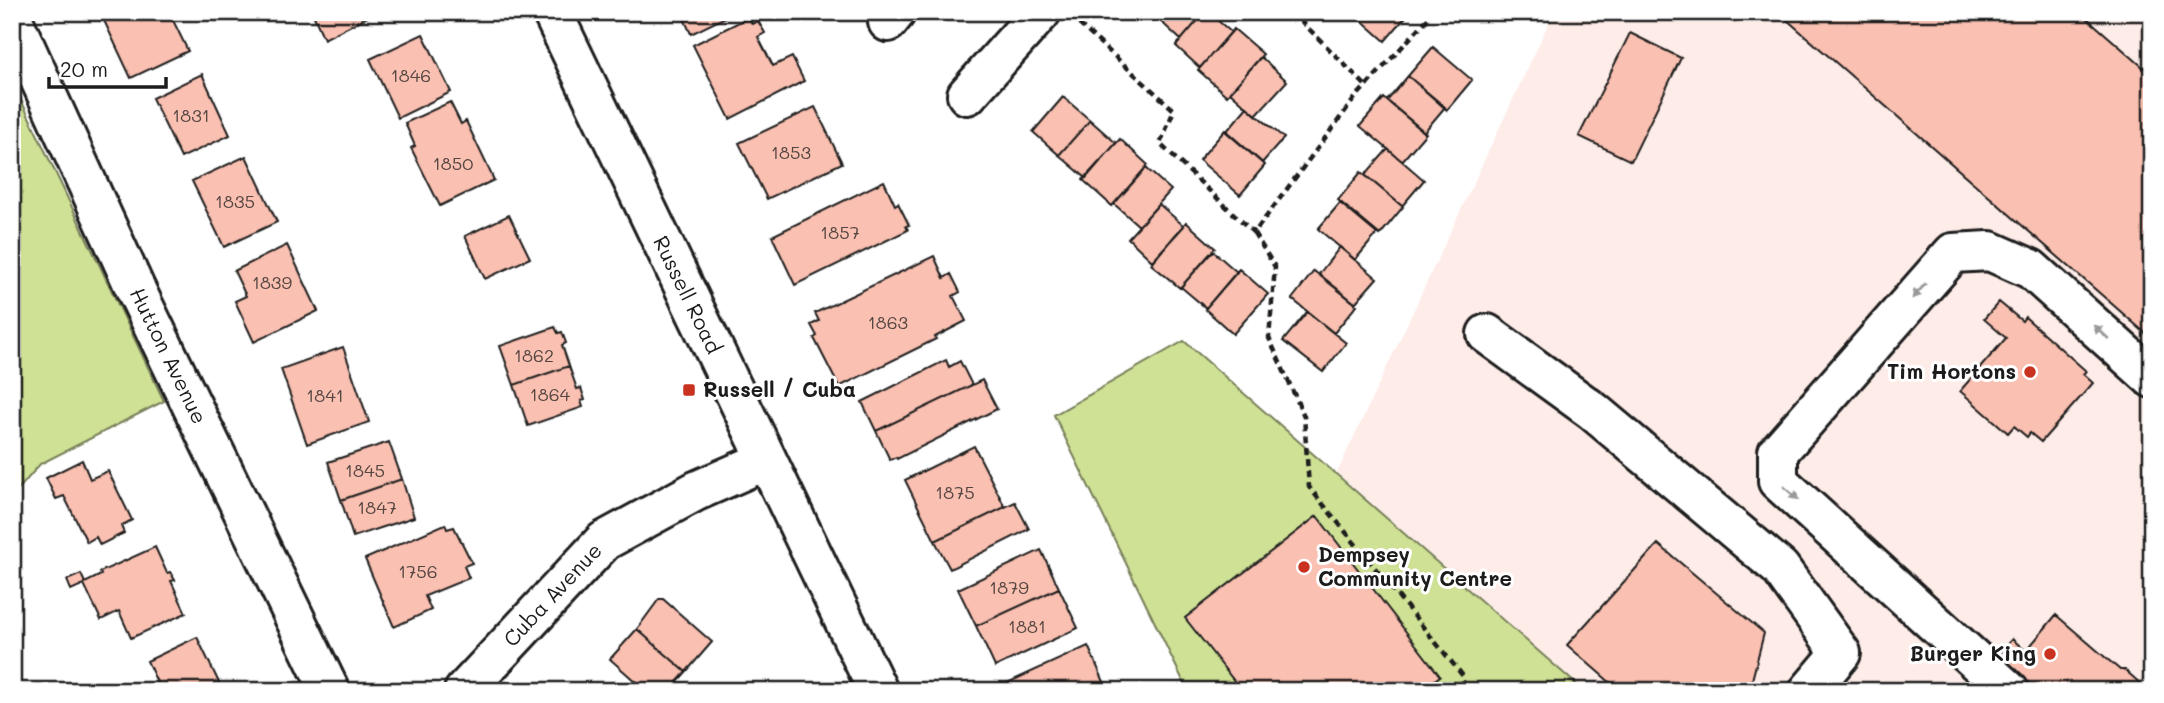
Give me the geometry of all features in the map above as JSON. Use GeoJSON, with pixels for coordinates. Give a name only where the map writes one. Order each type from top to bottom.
{"type":"FeatureCollection","features":[{"type":"Feature","properties":{"kind":"street","name":"Russell Road"},"geometry":{"type":"LineString","coordinates":[[552,12],[878,691]]}},
{"type":"Feature","properties":{"kind":"street"},"geometry":{"type":"LineString","coordinates":[[967,95],[1059,17]]}},
{"type":"Feature","properties":{"kind":"street","name":"Hutton Avenue"},"geometry":{"type":"LineString","coordinates":[[12,18],[135,288],[330,691]]}},
{"type":"Feature","properties":{"kind":"street"},"geometry":{"type":"LineString","coordinates":[[2009,691],[1778,481],[1778,452],[1953,253],[1990,251],[2031,269],[2152,378]]}},
{"type":"Feature","properties":{"kind":"street"},"geometry":{"type":"LineString","coordinates":[[1487,334],[1593,411],[1780,568],[1841,653],[1809,691]]}},
{"type":"Feature","properties":{"kind":"street","name":"Cuba Avenue"},"geometry":{"type":"LineString","coordinates":[[464,691],[604,541],[696,491],[767,460]]}},
{"type":"Feature","properties":{"kind":"path"},"geometry":{"type":"LineString","coordinates":[[1292,12],[1366,86]]}},
{"type":"Feature","properties":{"kind":"path"},"geometry":{"type":"LineString","coordinates":[[1254,233],[1366,86],[1434,12]]}},
{"type":"Feature","properties":{"kind":"path"},"geometry":{"type":"LineString","coordinates":[[1059,17],[1174,110],[1160,144],[1254,233],[1275,267],[1269,338],[1304,416],[1309,486],[1463,676],[1463,691]]}},
{"type":"Feature","properties":{"kind":"shaded area"},"geometry":{"type":"Polygon","coordinates":[[[1554,12],[2152,12],[2152,691],[1585,691],[1337,473],[1554,12]]]}},
{"type":"Feature","properties":{"kind":"green space"},"geometry":{"type":"Polygon","coordinates":[[[12,81],[164,401],[40,464],[12,497],[12,81]]]}},
{"type":"Feature","properties":{"kind":"green space"},"geometry":{"type":"Polygon","coordinates":[[[1184,341],[1584,691],[1188,691],[1054,415],[1184,341]]]}},
{"type":"Feature","properties":{"kind":"building"},"geometry":{"type":"Polygon","coordinates":[[[100,12],[169,12],[188,51],[131,78],[100,12]]]}},
{"type":"Feature","properties":{"kind":"building"},"geometry":{"type":"Polygon","coordinates":[[[312,12],[377,12],[324,39],[312,12]]]}},
{"type":"Feature","properties":{"kind":"building"},"geometry":{"type":"Polygon","coordinates":[[[681,12],[734,12],[734,13],[691,34],[681,12]]]}},
{"type":"Feature","properties":{"kind":"building"},"geometry":{"type":"Polygon","coordinates":[[[1160,12],[1205,12],[1181,40],[1156,17],[1160,12]]]}},
{"type":"Feature","properties":{"kind":"building"},"geometry":{"type":"Polygon","coordinates":[[[1205,12],[1231,32],[1200,68],[1176,46],[1205,12]]]}},
{"type":"Feature","properties":{"kind":"building"},"geometry":{"type":"Polygon","coordinates":[[[1364,12],[1410,12],[1385,41],[1359,18],[1364,12]]]}},
{"type":"Feature","properties":{"kind":"building"},"geometry":{"type":"Polygon","coordinates":[[[1778,12],[2080,12],[2152,75],[2152,339],[1778,12]]]}},
{"type":"Feature","properties":{"kind":"building"},"geometry":{"type":"Polygon","coordinates":[[[749,17],[752,24],[758,21],[765,33],[758,37],[773,66],[792,57],[804,81],[730,119],[693,45],[749,17]]]}},
{"type":"Feature","properties":{"kind":"building"},"geometry":{"type":"Polygon","coordinates":[[[1234,29],[1263,54],[1227,96],[1198,70],[1234,29]]]}},
{"type":"Feature","properties":{"kind":"building"},"geometry":{"type":"Polygon","coordinates":[[[1630,33],[1681,58],[1631,161],[1579,136],[1630,33]]]}},
{"type":"Feature","properties":{"kind":"building"},"geometry":{"type":"Polygon","coordinates":[[[423,34],[451,92],[398,118],[370,59],[423,34]]]}},
{"type":"Feature","properties":{"kind":"building"},"geometry":{"type":"Polygon","coordinates":[[[1433,47],[1472,80],[1447,110],[1408,76],[1433,47]]]}},
{"type":"Feature","properties":{"kind":"building"},"geometry":{"type":"Polygon","coordinates":[[[1261,57],[1287,81],[1256,115],[1230,92],[1261,57]]]}},
{"type":"Feature","properties":{"kind":"building"},"geometry":{"type":"Polygon","coordinates":[[[202,74],[230,135],[181,158],[152,98],[202,74]]]}},
{"type":"Feature","properties":{"kind":"building"},"geometry":{"type":"Polygon","coordinates":[[[1408,76],[1445,107],[1424,132],[1387,101],[1408,76]]]}},
{"type":"Feature","properties":{"kind":"building"},"geometry":{"type":"Polygon","coordinates":[[[1063,97],[1090,120],[1059,155],[1033,132],[1063,97]]]}},
{"type":"Feature","properties":{"kind":"building"},"geometry":{"type":"Polygon","coordinates":[[[1384,98],[1426,133],[1402,161],[1360,126],[1384,98]]]}},
{"type":"Feature","properties":{"kind":"building"},"geometry":{"type":"Polygon","coordinates":[[[450,102],[461,124],[466,121],[494,180],[440,206],[411,148],[415,146],[405,123],[450,102]]]}},
{"type":"Feature","properties":{"kind":"building"},"geometry":{"type":"Polygon","coordinates":[[[815,107],[842,163],[767,199],[739,143],[815,107]]]}},
{"type":"Feature","properties":{"kind":"building"},"geometry":{"type":"Polygon","coordinates":[[[1247,107],[1284,138],[1262,163],[1226,132],[1247,107]]]}},
{"type":"Feature","properties":{"kind":"building"},"geometry":{"type":"Polygon","coordinates":[[[1090,120],[1116,143],[1086,178],[1059,155],[1090,120]]]}},
{"type":"Feature","properties":{"kind":"building"},"geometry":{"type":"Polygon","coordinates":[[[1225,130],[1265,165],[1240,195],[1199,160],[1225,130]]]}},
{"type":"Feature","properties":{"kind":"building"},"geometry":{"type":"Polygon","coordinates":[[[1120,139],[1148,165],[1112,206],[1083,180],[1120,139]]]}},
{"type":"Feature","properties":{"kind":"building"},"geometry":{"type":"Polygon","coordinates":[[[1388,149],[1424,180],[1402,206],[1365,175],[1388,149]]]}},
{"type":"Feature","properties":{"kind":"building"},"geometry":{"type":"Polygon","coordinates":[[[246,156],[277,222],[224,247],[192,181],[246,156]]]}},
{"type":"Feature","properties":{"kind":"building"},"geometry":{"type":"Polygon","coordinates":[[[1146,168],[1171,190],[1139,226],[1114,204],[1146,168]]]}},
{"type":"Feature","properties":{"kind":"building"},"geometry":{"type":"Polygon","coordinates":[[[1361,172],[1403,207],[1380,235],[1338,200],[1361,172]]]}},
{"type":"Feature","properties":{"kind":"building"},"geometry":{"type":"Polygon","coordinates":[[[884,181],[895,205],[898,203],[909,225],[906,226],[908,230],[795,285],[772,236],[884,181]]]}},
{"type":"Feature","properties":{"kind":"building"},"geometry":{"type":"Polygon","coordinates":[[[1340,203],[1377,234],[1355,260],[1318,229],[1340,203]]]}},
{"type":"Feature","properties":{"kind":"building"},"geometry":{"type":"Polygon","coordinates":[[[1159,204],[1184,226],[1152,261],[1128,238],[1159,204]]]}},
{"type":"Feature","properties":{"kind":"building"},"geometry":{"type":"Polygon","coordinates":[[[509,215],[530,258],[485,279],[465,236],[509,215]]]}},
{"type":"Feature","properties":{"kind":"building"},"geometry":{"type":"Polygon","coordinates":[[[1186,222],[1215,248],[1180,288],[1151,264],[1186,222]]]}},
{"type":"Feature","properties":{"kind":"building"},"geometry":{"type":"Polygon","coordinates":[[[287,245],[318,311],[254,342],[235,301],[246,296],[234,271],[287,245]]]}},
{"type":"Feature","properties":{"kind":"building"},"geometry":{"type":"Polygon","coordinates":[[[1340,247],[1377,278],[1355,303],[1319,274],[1340,247]]]}},
{"type":"Feature","properties":{"kind":"building"},"geometry":{"type":"Polygon","coordinates":[[[1213,251],[1237,272],[1206,308],[1181,287],[1213,251]]]}},
{"type":"Feature","properties":{"kind":"building"},"geometry":{"type":"Polygon","coordinates":[[[934,256],[944,278],[951,274],[960,292],[953,296],[966,321],[935,337],[936,339],[839,387],[814,338],[817,336],[811,325],[819,321],[815,313],[934,256]]]}},
{"type":"Feature","properties":{"kind":"building"},"geometry":{"type":"Polygon","coordinates":[[[1239,269],[1268,294],[1233,334],[1205,309],[1239,269]]]}},
{"type":"Feature","properties":{"kind":"building"},"geometry":{"type":"Polygon","coordinates":[[[1314,271],[1357,305],[1334,333],[1292,299],[1314,271]]]}},
{"type":"Feature","properties":{"kind":"building","name":"Tim Hortons"},"geometry":{"type":"Polygon","coordinates":[[[1999,302],[2022,321],[2025,317],[2086,371],[2083,374],[2093,383],[2041,442],[2030,433],[2027,437],[2014,426],[2008,433],[1960,391],[2006,338],[1984,319],[1999,302]]]}},
{"type":"Feature","properties":{"kind":"building"},"geometry":{"type":"Polygon","coordinates":[[[1307,312],[1346,343],[1323,372],[1283,341],[1307,312]]]}},
{"type":"Feature","properties":{"kind":"building"},"geometry":{"type":"Polygon","coordinates":[[[555,327],[558,333],[562,332],[566,343],[562,345],[569,366],[514,385],[500,346],[555,327]]]}},
{"type":"Feature","properties":{"kind":"building"},"geometry":{"type":"Polygon","coordinates":[[[343,347],[369,422],[307,444],[281,369],[343,347]]]}},
{"type":"Feature","properties":{"kind":"building"},"geometry":{"type":"Polygon","coordinates":[[[946,360],[949,367],[960,361],[972,385],[876,431],[862,402],[946,360]]]}},
{"type":"Feature","properties":{"kind":"building"},"geometry":{"type":"Polygon","coordinates":[[[569,366],[577,389],[581,388],[585,400],[581,401],[583,407],[528,426],[514,385],[569,366]]]}},
{"type":"Feature","properties":{"kind":"building"},"geometry":{"type":"Polygon","coordinates":[[[982,380],[997,409],[897,459],[896,457],[890,460],[876,431],[982,380]]]}},
{"type":"Feature","properties":{"kind":"building"},"geometry":{"type":"Polygon","coordinates":[[[389,442],[402,479],[341,500],[328,462],[389,442]]]}},
{"type":"Feature","properties":{"kind":"building"},"geometry":{"type":"Polygon","coordinates":[[[974,446],[1005,507],[935,541],[905,480],[974,446]]]}},
{"type":"Feature","properties":{"kind":"building"},"geometry":{"type":"Polygon","coordinates":[[[82,460],[90,479],[108,471],[132,520],[121,526],[124,533],[100,545],[96,537],[87,542],[64,496],[56,499],[46,478],[82,460]]]}},
{"type":"Feature","properties":{"kind":"building"},"geometry":{"type":"Polygon","coordinates":[[[402,479],[414,517],[353,537],[341,500],[402,479]]]}},
{"type":"Feature","properties":{"kind":"building"},"geometry":{"type":"Polygon","coordinates":[[[1015,502],[1029,529],[950,569],[935,541],[1015,502]]]}},
{"type":"Feature","properties":{"kind":"building","name":"Dempsey Community Centre"},"geometry":{"type":"Polygon","coordinates":[[[1317,516],[1440,676],[1420,691],[1242,691],[1185,618],[1317,516]]]}},
{"type":"Feature","properties":{"kind":"building"},"geometry":{"type":"Polygon","coordinates":[[[445,524],[447,529],[454,527],[472,563],[464,566],[469,578],[425,596],[431,610],[394,627],[365,559],[445,524]]]}},
{"type":"Feature","properties":{"kind":"building"},"geometry":{"type":"Polygon","coordinates":[[[1658,544],[1764,633],[1751,684],[1759,691],[1620,691],[1567,645],[1658,544]]]}},
{"type":"Feature","properties":{"kind":"building"},"geometry":{"type":"Polygon","coordinates":[[[155,547],[167,573],[170,572],[175,580],[171,581],[186,613],[131,638],[119,611],[101,620],[84,584],[71,590],[67,580],[81,574],[85,583],[101,575],[100,572],[155,547]]]}},
{"type":"Feature","properties":{"kind":"building"},"geometry":{"type":"Polygon","coordinates":[[[1041,550],[1059,588],[976,626],[958,589],[1041,550]]]}},
{"type":"Feature","properties":{"kind":"building"},"geometry":{"type":"Polygon","coordinates":[[[1059,588],[1078,628],[995,667],[976,626],[1059,588]]]}},
{"type":"Feature","properties":{"kind":"building"},"geometry":{"type":"Polygon","coordinates":[[[659,599],[663,599],[712,642],[686,672],[637,629],[659,599]]]}},
{"type":"Feature","properties":{"kind":"building","name":"Burger King"},"geometry":{"type":"Polygon","coordinates":[[[2056,615],[2120,670],[2125,670],[2141,684],[2143,691],[2024,691],[1996,657],[2012,639],[2026,651],[2056,615]]]}},
{"type":"Feature","properties":{"kind":"building"},"geometry":{"type":"Polygon","coordinates":[[[637,629],[686,672],[669,691],[646,691],[610,659],[637,629]]]}},
{"type":"Feature","properties":{"kind":"building"},"geometry":{"type":"Polygon","coordinates":[[[197,637],[223,691],[161,691],[147,661],[197,637]]]}},
{"type":"Feature","properties":{"kind":"building"},"geometry":{"type":"Polygon","coordinates":[[[1088,646],[1105,684],[1091,691],[1008,691],[1005,684],[1088,646]]]}},
{"type":"Feature","properties":{"kind":"place","name":"Tim Hortons"},"geometry":{"type":"Point","coordinates":[2030,372]}},
{"type":"Feature","properties":{"kind":"place","name":"Russell / Cuba"},"geometry":{"type":"Point","coordinates":[689,390]}},
{"type":"Feature","properties":{"kind":"place","name":"Dempsey Community Centre"},"geometry":{"type":"Point","coordinates":[1304,567]}},
{"type":"Feature","properties":{"kind":"place","name":"Burger King"},"geometry":{"type":"Point","coordinates":[2050,654]}}]}
